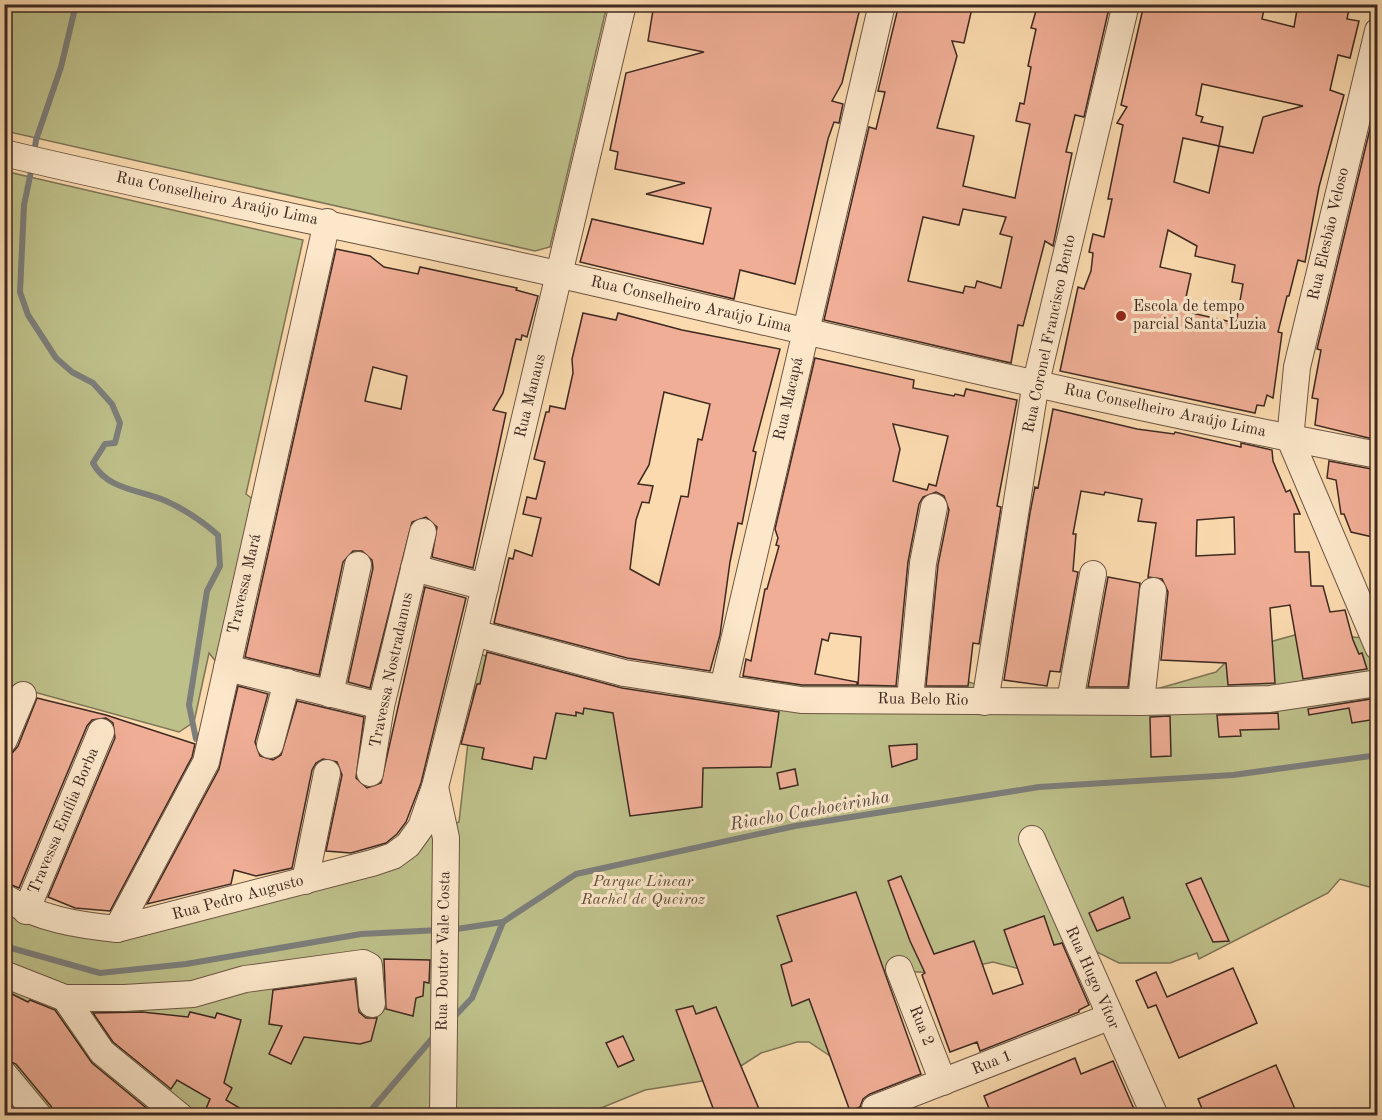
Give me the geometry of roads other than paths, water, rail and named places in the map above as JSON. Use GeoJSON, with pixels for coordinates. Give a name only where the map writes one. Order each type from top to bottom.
{"type":"FeatureCollection","features":[{"type":"Feature","properties":{"kind":"street","name":"Rua Manaus"},"geometry":{"type":"LineString","coordinates":[[435,787],[561,275],[623,4]]}},
{"type":"Feature","properties":{"kind":"street","name":"Rua Macapá"},"geometry":{"type":"LineString","coordinates":[[723,688],[882,4]]}},
{"type":"Feature","properties":{"kind":"street","name":"Rua Coronel Francisco Bento"},"geometry":{"type":"LineString","coordinates":[[985,702],[1036,382],[1126,4]]}},
{"type":"Feature","properties":{"kind":"street","name":"Rua Elesbão Veloso"},"geometry":{"type":"LineString","coordinates":[[1290,438],[1297,367],[1377,31]]}},
{"type":"Feature","properties":{"kind":"street","name":"Rua Conselheiro Araújo Lima"},"geometry":{"type":"LineString","coordinates":[[4,153],[327,222],[804,332],[1377,455]]}},
{"type":"Feature","properties":{"kind":"street","name":"Travessa Mará"},"geometry":{"type":"LineString","coordinates":[[117,929],[206,762],[327,222]]}},
{"type":"Feature","properties":{"kind":"street"},"geometry":{"type":"LineString","coordinates":[[1290,438],[1377,646]]}},
{"type":"Feature","properties":{"kind":"street"},"geometry":{"type":"LineString","coordinates":[[910,699],[922,563],[934,507]]}},
{"type":"Feature","properties":{"kind":"street","name":"Travessa Nostradamus"},"geometry":{"type":"LineString","coordinates":[[370,773],[381,706],[423,532]]}},
{"type":"Feature","properties":{"kind":"street"},"geometry":{"type":"LineString","coordinates":[[330,694],[358,565]]}},
{"type":"Feature","properties":{"kind":"street"},"geometry":{"type":"LineString","coordinates":[[414,568],[485,587]]}},
{"type":"Feature","properties":{"kind":"street"},"geometry":{"type":"LineString","coordinates":[[1070,701],[1093,574]]}},
{"type":"Feature","properties":{"kind":"street"},"geometry":{"type":"LineString","coordinates":[[1141,702],[1153,591]]}},
{"type":"Feature","properties":{"kind":"street","name":"Rua Belo Rio"},"geometry":{"type":"LineString","coordinates":[[474,633],[624,673],[801,700],[1141,702],[1270,699],[1377,683]]}},
{"type":"Feature","properties":{"kind":"street"},"geometry":{"type":"LineString","coordinates":[[227,668],[381,706]]}},
{"type":"Feature","properties":{"kind":"street"},"geometry":{"type":"LineString","coordinates":[[270,745],[287,682]]}},
{"type":"Feature","properties":{"kind":"street"},"geometry":{"type":"LineString","coordinates":[[4,740],[23,695]]}},
{"type":"Feature","properties":{"kind":"street","name":"Travessa Emília Borba"},"geometry":{"type":"LineString","coordinates":[[26,910],[101,732]]}},
{"type":"Feature","properties":{"kind":"street"},"geometry":{"type":"LineString","coordinates":[[305,881],[327,773]]}},
{"type":"Feature","properties":{"kind":"street","name":"Rua Doutor Vale Costa"},"geometry":{"type":"LineString","coordinates":[[435,787],[446,838],[443,1116]]}},
{"type":"Feature","properties":{"kind":"street","name":"Rua Pedro Augusto"},"geometry":{"type":"LineString","coordinates":[[4,897],[26,910],[79,925],[117,929],[393,856],[408,845],[421,827],[435,787]]}},
{"type":"Feature","properties":{"kind":"street","name":"Rua Hugo Vítor"},"geometry":{"type":"LineString","coordinates":[[1032,839],[1109,1017],[1155,1116]]}},
{"type":"Feature","properties":{"kind":"street"},"geometry":{"type":"LineString","coordinates":[[4,974],[65,998],[193,994],[245,979],[363,963],[369,966],[371,972],[372,1004]]}},
{"type":"Feature","properties":{"kind":"street","name":"Rua 2"},"geometry":{"type":"LineString","coordinates":[[899,969],[944,1082]]}},
{"type":"Feature","properties":{"kind":"street"},"geometry":{"type":"LineString","coordinates":[[65,998],[102,1052],[180,1116]]}},
{"type":"Feature","properties":{"kind":"street","name":"Rua 1"},"geometry":{"type":"LineString","coordinates":[[875,1108],[1109,1017]]}},
{"type":"Feature","properties":{"kind":"street"},"geometry":{"type":"LineString","coordinates":[[4,1074],[39,1116]]}},
{"type":"Feature","properties":{"kind":"waterway"},"geometry":{"type":"LineString","coordinates":[[34,154],[36,140],[61,67],[76,4]]}},
{"type":"Feature","properties":{"kind":"waterway"},"geometry":{"type":"LineString","coordinates":[[32,167],[24,205],[20,292],[28,315],[56,358],[72,372],[93,383],[112,404],[120,423],[115,443],[105,444],[93,463],[107,479],[125,488],[173,504],[194,516],[218,535],[220,566],[207,591],[189,705],[196,739]]}},
{"type":"Feature","properties":{"kind":"waterway","name":"Riacho Cachoeirinha"},"geometry":{"type":"LineString","coordinates":[[452,1019],[472,998],[503,922],[576,874],[795,826],[1039,787],[1233,775],[1378,755]]}},
{"type":"Feature","properties":{"kind":"waterway"},"geometry":{"type":"LineString","coordinates":[[450,930],[503,922]]}},
{"type":"Feature","properties":{"kind":"waterway"},"geometry":{"type":"LineString","coordinates":[[4,946],[100,973],[186,964],[361,934],[440,930]]}},
{"type":"Feature","properties":{"kind":"waterway","name":"Riacho Cachoeirinha"},"geometry":{"type":"LineString","coordinates":[[366,1116],[436,1034]]}},
{"type":"Feature","properties":{"kind":"place","name":"Escola de tempo parcial Santa Luzia"},"geometry":{"type":"Point","coordinates":[1121,316]}},
{"type":"Feature","properties":{"kind":"park label","name":"Parque Linear Rachel de Queiroz"},"geometry":{"type":"Point","coordinates":[643,891]}}]}
